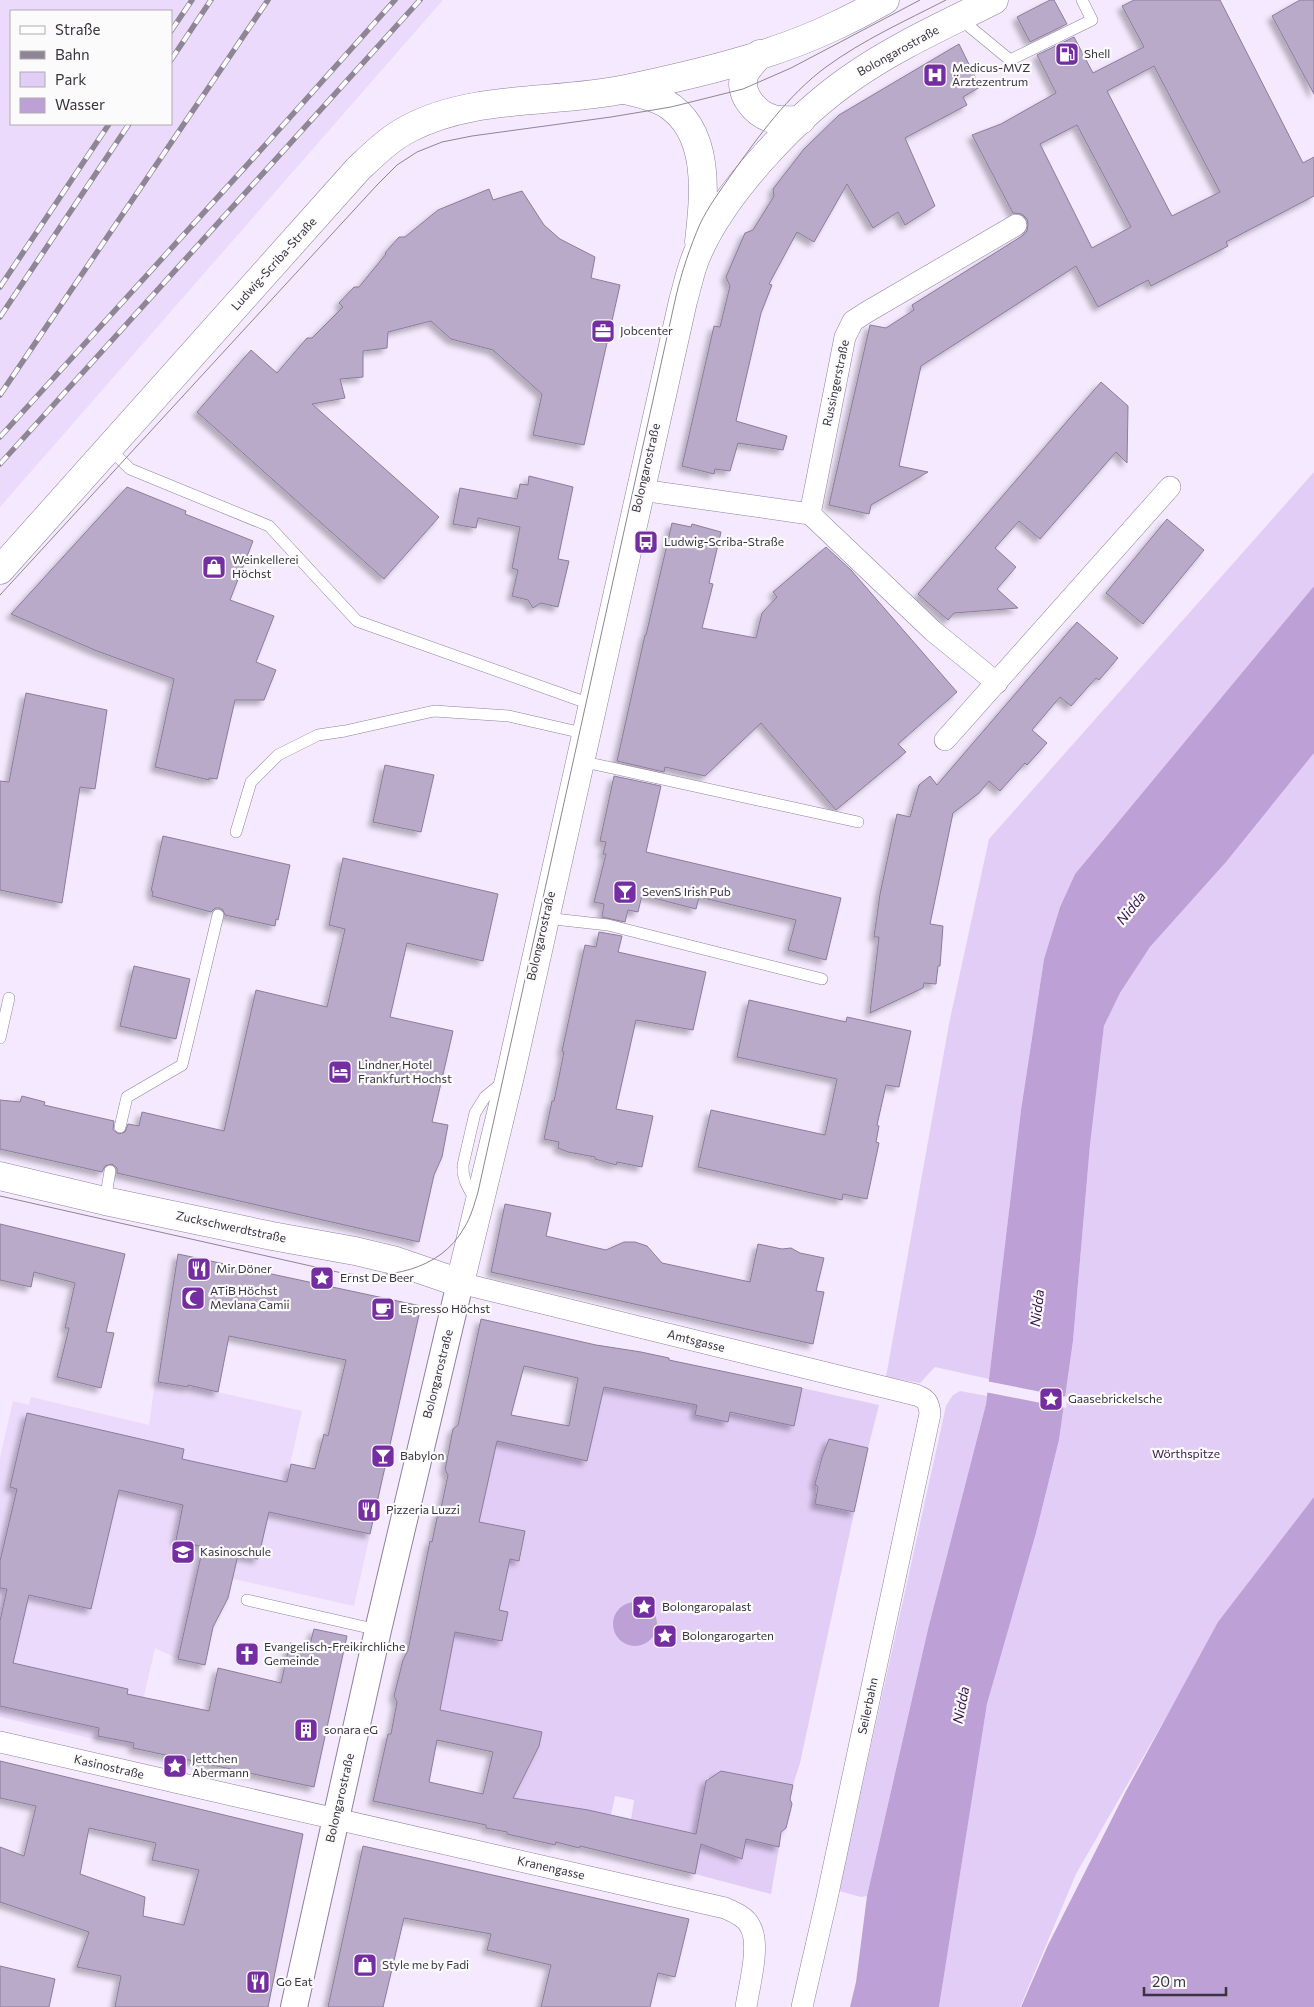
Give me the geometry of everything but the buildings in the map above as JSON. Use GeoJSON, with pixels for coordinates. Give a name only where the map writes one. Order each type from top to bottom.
{"type":"FeatureCollection","features":[{"type":"Feature","properties":{"kind":"main road"},"geometry":{"type":"LineString","coordinates":[[624,89],[732,64],[834,27],[885,0]]}},
{"type":"Feature","properties":{"kind":"main road","name":"Bolongarostraße"},"geometry":{"type":"LineString","coordinates":[[460,1283],[480,1207],[510,1076],[683,301],[698,251],[716,218],[738,188],[801,120],[824,99],[854,76],[885,57],[994,0]]}},
{"type":"Feature","properties":{"kind":"main road"},"geometry":{"type":"LineString","coordinates":[[760,54],[745,74],[743,89],[747,98],[762,114],[774,119],[801,120]]}},
{"type":"Feature","properties":{"kind":"main road"},"geometry":{"type":"LineString","coordinates":[[624,89],[652,97],[671,107],[695,135],[702,177],[698,251]]}},
{"type":"Feature","properties":{"kind":"main road","name":"Ludwig-Scriba-Straße"},"geometry":{"type":"LineString","coordinates":[[0,570],[358,169],[383,145],[407,129],[432,118],[464,109],[624,89]]}},
{"type":"Feature","properties":{"kind":"main road","name":"Zuckschwerdtstraße"},"geometry":{"type":"LineString","coordinates":[[0,1176],[105,1201],[355,1251],[393,1260],[460,1283]]}},
{"type":"Feature","properties":{"kind":"street","name":"Russingerstraße"},"geometry":{"type":"LineString","coordinates":[[810,514],[845,337],[853,321],[1016,225]]}},
{"type":"Feature","properties":{"kind":"street"},"geometry":{"type":"LineString","coordinates":[[945,740],[1170,487]]}},
{"type":"Feature","properties":{"kind":"street"},"geometry":{"type":"LineString","coordinates":[[641,490],[810,514],[933,631],[997,683]]}},
{"type":"Feature","properties":{"kind":"street","name":"Amtsgasse"},"geometry":{"type":"LineString","coordinates":[[460,1283],[916,1395],[924,1398],[929,1404]]}},
{"type":"Feature","properties":{"kind":"street","name":"Bolongarostraße"},"geometry":{"type":"LineString","coordinates":[[294,2007],[378,1630],[460,1283]]}},
{"type":"Feature","properties":{"kind":"street","name":"Seilerbahn"},"geometry":{"type":"LineString","coordinates":[[802,2007],[831,1880],[930,1414],[929,1404]]}},
{"type":"Feature","properties":{"kind":"street","name":"Kasinostraße"},"geometry":{"type":"LineString","coordinates":[[0,1742],[335,1819]]}},
{"type":"Feature","properties":{"kind":"street","name":"Kranengasse"},"geometry":{"type":"LineString","coordinates":[[335,1819],[725,1908],[739,1915],[750,1924],[754,1936],[753,1964],[746,2007]]}},
{"type":"Feature","properties":{"kind":"lane"},"geometry":{"type":"LineString","coordinates":[[959,18],[1010,60],[1092,20],[1082,0]]}},
{"type":"Feature","properties":{"kind":"lane"},"geometry":{"type":"LineString","coordinates":[[110,449],[130,469],[269,526],[357,621],[593,705]]}},
{"type":"Feature","properties":{"kind":"lane"},"geometry":{"type":"LineString","coordinates":[[236,832],[251,782],[278,755],[318,735],[345,731],[434,711],[510,716],[586,734]]}},
{"type":"Feature","properties":{"kind":"lane"},"geometry":{"type":"LineString","coordinates":[[580,761],[858,822]]}},
{"type":"Feature","properties":{"kind":"lane"},"geometry":{"type":"LineString","coordinates":[[120,1127],[127,1097],[182,1065],[218,915]]}},
{"type":"Feature","properties":{"kind":"lane"},"geometry":{"type":"LineString","coordinates":[[545,918],[608,925],[822,979]]}},
{"type":"Feature","properties":{"kind":"lane"},"geometry":{"type":"LineString","coordinates":[[0,1038],[9,998]]}},
{"type":"Feature","properties":{"kind":"lane"},"geometry":{"type":"LineString","coordinates":[[105,1201],[110,1171]]}},
{"type":"Feature","properties":{"kind":"lane"},"geometry":{"type":"LineString","coordinates":[[247,1600],[378,1630]]}},
{"type":"Feature","properties":{"kind":"shaded area"},"geometry":{"type":"Polygon","coordinates":[[[0,0],[443,0],[0,507],[0,0]]]}},
{"type":"Feature","properties":{"kind":"shaded area","name":"Kasinoschule"},"geometry":{"type":"Polygon","coordinates":[[[155,1382],[191,1388],[191,1386],[302,1411],[279,1514],[370,1534],[354,1606],[198,1571],[178,1659],[155,1648],[132,1748],[0,1717],[0,1458],[13,1401],[29,1405],[31,1397],[149,1425],[155,1382]]]}},
{"type":"Feature","properties":{"kind":"green space"},"geometry":{"type":"Polygon","coordinates":[[[1314,472],[1314,586],[1075,874],[1060,907],[1044,959],[1021,1110],[989,1379],[935,1367],[920,1383],[886,1377],[949,1024],[989,839],[1314,472]]]}},
{"type":"Feature","properties":{"kind":"green space","name":"Wörthspitze"},"geometry":{"type":"Polygon","coordinates":[[[1314,753],[1314,1498],[1212,1637],[1076,1874],[1020,2007],[939,2007],[987,1704],[1036,1533],[1059,1440],[1073,1341],[1090,1145],[1104,1026],[1120,993],[1150,947],[1229,859],[1314,753]]]}},
{"type":"Feature","properties":{"kind":"green space","name":"Bolongarogarten"},"geometry":{"type":"Polygon","coordinates":[[[604,1387],[697,1405],[695,1415],[727,1422],[730,1413],[794,1426],[802,1388],[879,1405],[868,1448],[829,1439],[816,1474],[815,1504],[854,1513],[800,1763],[793,1785],[723,1771],[719,1773],[716,1779],[707,1778],[703,1798],[742,1858],[746,1839],[779,1847],[771,1894],[695,1874],[703,1835],[631,1820],[634,1800],[615,1796],[611,1815],[513,1798],[539,1746],[542,1732],[440,1710],[455,1632],[502,1641],[508,1612],[499,1610],[510,1559],[520,1560],[525,1531],[479,1522],[497,1441],[587,1461],[604,1387]]]}},
{"type":"Feature","properties":{"kind":"green space"},"geometry":{"type":"Polygon","coordinates":[[[960,1391],[987,1396],[986,1404],[928,1629],[867,1896],[861,1897],[839,1891],[946,1406],[953,1395],[960,1391]]]}},
{"type":"Feature","properties":{"kind":"water","name":"Nidda"},"geometry":{"type":"Polygon","coordinates":[[[1314,586],[1314,753],[1227,861],[1150,947],[1120,993],[1104,1026],[1090,1145],[1073,1341],[1059,1440],[1036,1533],[987,1704],[939,2007],[850,2007],[856,1982],[867,1896],[928,1629],[986,1404],[1021,1110],[1044,959],[1060,907],[1075,874],[1314,586]]]}},
{"type":"Feature","properties":{"kind":"water"},"geometry":{"type":"Polygon","coordinates":[[[1314,1497],[1314,2007],[1021,2007],[1048,1945],[1126,1791],[1218,1622],[1314,1497]]]}},
{"type":"Feature","properties":{"kind":"water"},"geometry":{"type":"Polygon","coordinates":[[[639,1602],[651,1608],[656,1616],[656,1632],[651,1640],[643,1645],[631,1646],[619,1640],[614,1632],[613,1620],[619,1608],[627,1603],[639,1602]]]}},
{"type":"Feature","properties":{"kind":"pier"},"geometry":{"type":"Polygon","coordinates":[[[986,1381],[1067,1397],[1066,1408],[985,1392],[986,1381]]]}},
{"type":"Feature","properties":{"kind":"tram line"},"geometry":{"type":"LineString","coordinates":[[0,595],[377,185],[397,165],[417,152],[442,142],[472,136],[671,107],[743,89],[791,68],[920,0]]}},
{"type":"Feature","properties":{"kind":"tram line"},"geometry":{"type":"LineString","coordinates":[[0,1196],[342,1273],[359,1275],[394,1273],[410,1269],[426,1263],[454,1243],[469,1220],[478,1192],[676,296],[696,233],[710,205],[741,161],[774,117],[799,90],[826,67],[855,48],[884,31],[946,0]]}},
{"type":"Feature","properties":{"kind":"railway"},"geometry":{"type":"LineString","coordinates":[[172,30],[192,0]]}},
{"type":"Feature","properties":{"kind":"railway"},"geometry":{"type":"LineString","coordinates":[[172,58],[211,0]]}},
{"type":"Feature","properties":{"kind":"railway"},"geometry":{"type":"LineString","coordinates":[[0,395],[268,0]]}},
{"type":"Feature","properties":{"kind":"railway"},"geometry":{"type":"LineString","coordinates":[[0,437],[395,0]]}},
{"type":"Feature","properties":{"kind":"railway"},"geometry":{"type":"LineString","coordinates":[[0,464],[420,0]]}},
{"type":"Feature","properties":{"kind":"railway"},"geometry":{"type":"LineString","coordinates":[[0,287],[108,125]]}},
{"type":"Feature","properties":{"kind":"railway"},"geometry":{"type":"LineString","coordinates":[[0,317],[128,125]]}},
{"type":"Feature","properties":{"kind":"place","name":"Shell"},"geometry":{"type":"Point","coordinates":[1067,54]}},
{"type":"Feature","properties":{"kind":"place","name":"Medicus-MVZ Ärztezentrum"},"geometry":{"type":"Point","coordinates":[935,75]}},
{"type":"Feature","properties":{"kind":"place","name":"Jobcenter"},"geometry":{"type":"Point","coordinates":[603,331]}},
{"type":"Feature","properties":{"kind":"place","name":"Ludwig-Scriba-Straße"},"geometry":{"type":"Point","coordinates":[646,542]}},
{"type":"Feature","properties":{"kind":"place","name":"Weinkellerei Höchst"},"geometry":{"type":"Point","coordinates":[214,567]}},
{"type":"Feature","properties":{"kind":"place","name":"SevenS Irish Pub"},"geometry":{"type":"Point","coordinates":[625,892]}},
{"type":"Feature","properties":{"kind":"place","name":"Lindner Hotel Frankfurt Hochst"},"geometry":{"type":"Point","coordinates":[340,1072]}},
{"type":"Feature","properties":{"kind":"place","name":"Mir Döner"},"geometry":{"type":"Point","coordinates":[199,1269]}},
{"type":"Feature","properties":{"kind":"place","name":"Ernst De Beer"},"geometry":{"type":"Point","coordinates":[322,1278]}},
{"type":"Feature","properties":{"kind":"place","name":"ATiB Höchst Mevlana Camii"},"geometry":{"type":"Point","coordinates":[193,1298]}},
{"type":"Feature","properties":{"kind":"place","name":"Espresso Höchst"},"geometry":{"type":"Point","coordinates":[383,1309]}},
{"type":"Feature","properties":{"kind":"place","name":"Gaasebrickelsche"},"geometry":{"type":"Point","coordinates":[1051,1399]}},
{"type":"Feature","properties":{"kind":"place","name":"Babylon"},"geometry":{"type":"Point","coordinates":[383,1456]}},
{"type":"Feature","properties":{"kind":"place","name":"Pizzeria Luzzi"},"geometry":{"type":"Point","coordinates":[369,1510]}},
{"type":"Feature","properties":{"kind":"place","name":"Kasinoschule"},"geometry":{"type":"Point","coordinates":[183,1552]}},
{"type":"Feature","properties":{"kind":"place","name":"Bolongaropalast"},"geometry":{"type":"Point","coordinates":[644,1607]}},
{"type":"Feature","properties":{"kind":"place","name":"Bolongarogarten"},"geometry":{"type":"Point","coordinates":[665,1636]}},
{"type":"Feature","properties":{"kind":"place","name":"Evangelisch-Freikirchliche Gemeinde"},"geometry":{"type":"Point","coordinates":[247,1654]}},
{"type":"Feature","properties":{"kind":"place","name":"sonara eG"},"geometry":{"type":"Point","coordinates":[306,1730]}},
{"type":"Feature","properties":{"kind":"place","name":"Jettchen Abermann"},"geometry":{"type":"Point","coordinates":[175,1766]}},
{"type":"Feature","properties":{"kind":"place","name":"Style me by Fadi"},"geometry":{"type":"Point","coordinates":[365,1965]}},
{"type":"Feature","properties":{"kind":"place","name":"Go Eat"},"geometry":{"type":"Point","coordinates":[258,1982]}}]}
